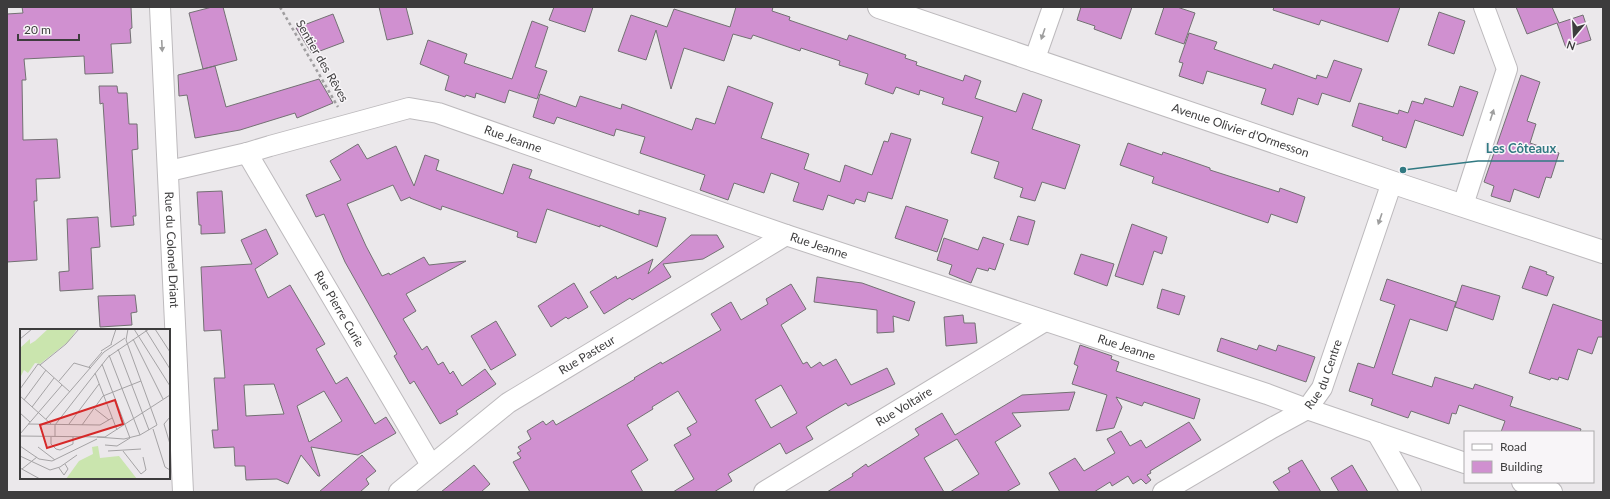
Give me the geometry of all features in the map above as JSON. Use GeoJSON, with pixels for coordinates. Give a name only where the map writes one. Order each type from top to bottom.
{"type":"FeatureCollection","features":[{"type":"Feature","properties":{"kind":"main road","name":"Avenue Olivier d'Ormesson"},"geometry":{"type":"LineString","coordinates":[[879,7],[1034,61],[1603,252]]}},
{"type":"Feature","properties":{"kind":"street","name":"Rue du Colonel Driant"},"geometry":{"type":"LineString","coordinates":[[160,7],[169,171],[169,209],[183,492]]}},
{"type":"Feature","properties":{"kind":"street"},"geometry":{"type":"LineString","coordinates":[[1034,61],[1053,7]]}},
{"type":"Feature","properties":{"kind":"street"},"geometry":{"type":"LineString","coordinates":[[1463,205],[1507,69],[1484,7]]}},
{"type":"Feature","properties":{"kind":"street","name":"Rue Jeanne"},"geometry":{"type":"LineString","coordinates":[[169,171],[247,153],[409,108],[438,113],[786,235],[1266,394],[1464,463]]}},
{"type":"Feature","properties":{"kind":"street","name":"Rue Pierre Curie"},"geometry":{"type":"LineString","coordinates":[[247,153],[431,465]]}},
{"type":"Feature","properties":{"kind":"street","name":"Rue du Centre"},"geometry":{"type":"LineString","coordinates":[[1163,492],[1307,409],[1322,388],[1392,182]]}},
{"type":"Feature","properties":{"kind":"street","name":"Rue Pasteur"},"geometry":{"type":"LineString","coordinates":[[399,492],[508,403],[786,235]]}},
{"type":"Feature","properties":{"kind":"street","name":"Rue Voltaire"},"geometry":{"type":"LineString","coordinates":[[764,492],[1044,321]]}},
{"type":"Feature","properties":{"kind":"street"},"geometry":{"type":"LineString","coordinates":[[1377,433],[1411,492]]}},
{"type":"Feature","properties":{"kind":"street"},"geometry":{"type":"LineString","coordinates":[[1525,483],[1552,492]]}},
{"type":"Feature","properties":{"kind":"path","name":"Sentier des Rêves"},"geometry":{"type":"LineString","coordinates":[[280,7],[348,125]]}},
{"type":"Feature","properties":{"kind":"building"},"geometry":{"type":"Polygon","coordinates":[[[22,7],[131,7],[132,28],[130,29],[131,43],[111,44],[113,73],[85,74],[84,56],[24,59],[26,80],[22,80],[23,140],[57,139],[60,178],[36,179],[37,201],[34,201],[37,260],[7,262],[7,14],[23,13],[22,7]]]}},
{"type":"Feature","properties":{"kind":"building"},"geometry":{"type":"Polygon","coordinates":[[[212,7],[223,7],[237,60],[203,69],[189,13],[212,7]]]}},
{"type":"Feature","properties":{"kind":"building"},"geometry":{"type":"Polygon","coordinates":[[[379,7],[406,7],[413,34],[387,40],[379,7]]]}},
{"type":"Feature","properties":{"kind":"building"},"geometry":{"type":"Polygon","coordinates":[[[554,7],[593,7],[585,32],[549,20],[554,7]]]}},
{"type":"Feature","properties":{"kind":"building"},"geometry":{"type":"Polygon","coordinates":[[[736,7],[773,7],[772,11],[790,17],[789,20],[847,40],[849,35],[906,55],[905,58],[917,62],[916,65],[963,81],[965,75],[981,81],[975,98],[1016,112],[1023,93],[1042,100],[1032,129],[1080,145],[1065,189],[1042,182],[1035,201],[1020,197],[1023,188],[994,178],[999,162],[971,153],[983,117],[942,104],[944,98],[920,90],[919,95],[896,87],[893,94],[865,84],[868,74],[839,65],[840,61],[801,48],[800,51],[753,35],[751,39],[733,34],[724,61],[684,48],[671,89],[656,30],[646,60],[618,51],[631,15],[667,27],[674,9],[730,27],[736,7]]]}},
{"type":"Feature","properties":{"kind":"building"},"geometry":{"type":"Polygon","coordinates":[[[1081,7],[1132,7],[1121,39],[1094,29],[1095,26],[1077,20],[1081,7]]]}},
{"type":"Feature","properties":{"kind":"building"},"geometry":{"type":"Polygon","coordinates":[[[1164,7],[1177,7],[1195,13],[1184,44],[1155,34],[1164,7]]]}},
{"type":"Feature","properties":{"kind":"building"},"geometry":{"type":"Polygon","coordinates":[[[1274,7],[1400,7],[1388,42],[1321,20],[1319,25],[1273,10],[1274,7]]]}},
{"type":"Feature","properties":{"kind":"building"},"geometry":{"type":"Polygon","coordinates":[[[1516,7],[1552,7],[1559,23],[1583,15],[1591,40],[1566,48],[1557,23],[1527,34],[1516,7]]]}},
{"type":"Feature","properties":{"kind":"building"},"geometry":{"type":"Polygon","coordinates":[[[1439,12],[1465,21],[1454,54],[1428,45],[1439,12]]]}},
{"type":"Feature","properties":{"kind":"building"},"geometry":{"type":"Polygon","coordinates":[[[333,14],[344,42],[312,54],[296,28],[333,14]]]}},
{"type":"Feature","properties":{"kind":"building"},"geometry":{"type":"Polygon","coordinates":[[[532,21],[548,27],[535,67],[547,71],[537,99],[509,90],[505,103],[476,93],[475,98],[466,95],[465,97],[445,90],[449,76],[420,64],[428,40],[467,54],[464,63],[512,79],[532,21]]]}},
{"type":"Feature","properties":{"kind":"building"},"geometry":{"type":"Polygon","coordinates":[[[1189,33],[1217,42],[1214,49],[1272,69],[1274,64],[1316,79],[1317,75],[1327,78],[1334,60],[1362,69],[1350,102],[1322,93],[1318,105],[1298,98],[1293,115],[1261,104],[1266,89],[1207,71],[1203,84],[1179,76],[1183,63],[1179,62],[1189,33]]]}},
{"type":"Feature","properties":{"kind":"building"},"geometry":{"type":"Polygon","coordinates":[[[215,66],[226,107],[319,79],[333,103],[297,118],[295,113],[240,130],[195,138],[187,95],[179,96],[178,75],[215,66]]]}},
{"type":"Feature","properties":{"kind":"building"},"geometry":{"type":"Polygon","coordinates":[[[1521,75],[1540,82],[1527,121],[1536,124],[1530,143],[1559,153],[1551,178],[1546,177],[1539,198],[1514,189],[1510,202],[1491,196],[1494,186],[1484,182],[1521,75]]]}},
{"type":"Feature","properties":{"kind":"building"},"geometry":{"type":"Polygon","coordinates":[[[99,86],[117,86],[118,93],[127,93],[129,124],[137,124],[138,149],[132,150],[136,216],[133,216],[134,225],[111,227],[103,103],[100,104],[99,86]]]}},
{"type":"Feature","properties":{"kind":"building"},"geometry":{"type":"Polygon","coordinates":[[[728,86],[773,103],[761,138],[809,154],[804,169],[840,182],[845,165],[872,175],[884,141],[888,142],[891,133],[911,139],[892,199],[868,192],[865,202],[856,199],[854,204],[828,195],[823,210],[793,201],[799,183],[771,173],[764,193],[734,183],[728,200],[700,190],[705,175],[640,153],[645,137],[616,129],[614,136],[557,117],[554,124],[533,117],[540,94],[576,107],[580,96],[621,109],[622,104],[692,130],[696,118],[715,124],[728,86]]]}},
{"type":"Feature","properties":{"kind":"building"},"geometry":{"type":"Polygon","coordinates":[[[1460,86],[1478,92],[1463,136],[1415,120],[1406,148],[1382,140],[1383,137],[1352,126],[1359,103],[1398,114],[1399,110],[1408,113],[1412,101],[1423,104],[1425,98],[1453,107],[1460,86]]]}},
{"type":"Feature","properties":{"kind":"building"},"geometry":{"type":"Polygon","coordinates":[[[1128,143],[1162,155],[1163,152],[1210,168],[1210,170],[1279,192],[1280,188],[1305,197],[1297,223],[1271,214],[1268,223],[1152,183],[1154,177],[1120,165],[1128,143]]]}},
{"type":"Feature","properties":{"kind":"building"},"geometry":{"type":"Polygon","coordinates":[[[358,144],[367,159],[396,146],[414,186],[425,155],[439,160],[436,170],[503,194],[513,164],[532,170],[529,178],[639,215],[639,210],[666,218],[657,247],[600,225],[600,227],[547,209],[536,243],[517,237],[518,232],[442,206],[441,210],[410,197],[401,201],[393,185],[347,204],[366,246],[382,276],[389,273],[390,275],[424,257],[429,265],[466,261],[406,294],[416,311],[403,319],[422,350],[427,346],[438,365],[443,362],[450,374],[453,371],[462,386],[485,369],[496,384],[456,411],[458,414],[440,424],[414,381],[410,384],[394,356],[397,354],[345,262],[324,214],[316,217],[306,195],[341,180],[330,161],[358,144]]]}},
{"type":"Feature","properties":{"kind":"building"},"geometry":{"type":"Polygon","coordinates":[[[222,191],[225,233],[201,234],[197,192],[222,191]]]}},
{"type":"Feature","properties":{"kind":"building"},"geometry":{"type":"Polygon","coordinates":[[[906,206],[948,220],[937,252],[895,238],[906,206]]]}},
{"type":"Feature","properties":{"kind":"building"},"geometry":{"type":"Polygon","coordinates":[[[1018,216],[1035,221],[1028,245],[1010,240],[1018,216]]]}},
{"type":"Feature","properties":{"kind":"building"},"geometry":{"type":"Polygon","coordinates":[[[98,217],[100,247],[91,248],[93,289],[60,291],[59,272],[69,271],[67,219],[98,217]]]}},
{"type":"Feature","properties":{"kind":"building"},"geometry":{"type":"Polygon","coordinates":[[[1132,224],[1167,237],[1162,254],[1154,251],[1143,285],[1115,276],[1132,224]]]}},
{"type":"Feature","properties":{"kind":"building"},"geometry":{"type":"Polygon","coordinates":[[[266,229],[278,254],[255,269],[268,298],[290,285],[325,344],[316,349],[336,384],[347,377],[375,424],[386,417],[396,433],[358,455],[311,447],[320,476],[318,476],[301,455],[288,484],[277,479],[246,480],[245,466],[235,466],[234,447],[214,448],[212,430],[218,430],[214,378],[225,378],[221,330],[204,331],[201,267],[252,264],[241,240],[266,229]],[[274,384],[244,385],[246,416],[284,414],[274,384]],[[324,391],[297,406],[309,442],[342,421],[324,391]]]}},
{"type":"Feature","properties":{"kind":"building"},"geometry":{"type":"Polygon","coordinates":[[[691,235],[717,235],[724,247],[703,259],[663,264],[671,277],[632,300],[630,298],[604,314],[590,292],[616,276],[617,279],[653,259],[648,274],[691,235]]]}},
{"type":"Feature","properties":{"kind":"building"},"geometry":{"type":"Polygon","coordinates":[[[983,237],[1004,244],[995,270],[989,268],[988,271],[977,268],[971,283],[949,274],[952,265],[937,260],[944,238],[978,250],[983,237]]]}},
{"type":"Feature","properties":{"kind":"building"},"geometry":{"type":"Polygon","coordinates":[[[1081,254],[1114,264],[1107,286],[1074,274],[1081,254]]]}},
{"type":"Feature","properties":{"kind":"building"},"geometry":{"type":"Polygon","coordinates":[[[1530,266],[1547,272],[1546,274],[1554,277],[1547,296],[1522,288],[1530,266]]]}},
{"type":"Feature","properties":{"kind":"building"},"geometry":{"type":"Polygon","coordinates":[[[817,277],[862,283],[915,302],[909,321],[893,316],[894,332],[877,333],[877,310],[814,302],[817,277]]]}},
{"type":"Feature","properties":{"kind":"building"},"geometry":{"type":"Polygon","coordinates":[[[1387,279],[1456,302],[1447,331],[1410,319],[1392,374],[1432,387],[1435,377],[1473,389],[1475,384],[1513,397],[1510,406],[1581,429],[1580,431],[1501,431],[1505,421],[1459,405],[1456,414],[1452,413],[1449,424],[1411,411],[1408,418],[1371,405],[1373,399],[1349,391],[1358,363],[1374,368],[1395,305],[1380,300],[1387,279]]]}},
{"type":"Feature","properties":{"kind":"building"},"geometry":{"type":"Polygon","coordinates":[[[574,283],[588,307],[568,319],[566,317],[551,327],[538,306],[574,283]]]}},
{"type":"Feature","properties":{"kind":"building"},"geometry":{"type":"Polygon","coordinates":[[[791,284],[806,309],[781,325],[803,364],[807,362],[811,368],[820,362],[823,366],[836,359],[851,385],[887,368],[895,384],[848,406],[846,403],[822,417],[806,427],[813,439],[786,454],[780,443],[728,474],[732,481],[714,492],[673,492],[694,479],[674,445],[691,435],[687,428],[697,422],[678,391],[627,425],[648,460],[631,471],[643,492],[530,492],[513,462],[521,458],[517,453],[521,451],[518,447],[531,439],[527,431],[543,421],[546,425],[553,420],[556,425],[635,379],[634,378],[661,362],[662,364],[721,330],[711,314],[731,302],[741,320],[768,304],[766,299],[791,284]],[[781,385],[755,400],[771,428],[797,413],[781,385]]]}},
{"type":"Feature","properties":{"kind":"building"},"geometry":{"type":"Polygon","coordinates":[[[1462,285],[1500,296],[1493,320],[1455,307],[1462,285]]]}},
{"type":"Feature","properties":{"kind":"building"},"geometry":{"type":"Polygon","coordinates":[[[1162,289],[1185,296],[1179,315],[1157,308],[1162,289]]]}},
{"type":"Feature","properties":{"kind":"building"},"geometry":{"type":"Polygon","coordinates":[[[135,295],[137,312],[131,313],[132,325],[100,327],[98,296],[135,295]]]}},
{"type":"Feature","properties":{"kind":"building"},"geometry":{"type":"Polygon","coordinates":[[[1553,304],[1603,321],[1603,337],[1598,337],[1592,354],[1578,349],[1568,380],[1559,377],[1558,380],[1551,378],[1550,380],[1529,373],[1553,304]]]}},
{"type":"Feature","properties":{"kind":"building"},"geometry":{"type":"Polygon","coordinates":[[[963,315],[964,323],[975,323],[977,343],[946,346],[944,317],[963,315]]]}},
{"type":"Feature","properties":{"kind":"building"},"geometry":{"type":"Polygon","coordinates":[[[496,321],[516,355],[491,370],[471,336],[496,321]]]}},
{"type":"Feature","properties":{"kind":"building"},"geometry":{"type":"Polygon","coordinates":[[[1221,338],[1257,350],[1259,345],[1276,351],[1278,345],[1315,357],[1306,382],[1217,351],[1221,338]]]}},
{"type":"Feature","properties":{"kind":"building"},"geometry":{"type":"Polygon","coordinates":[[[1080,345],[1112,356],[1111,359],[1119,362],[1116,371],[1200,399],[1194,419],[1144,402],[1142,406],[1116,397],[1122,407],[1114,428],[1096,431],[1107,395],[1072,384],[1078,366],[1074,364],[1080,345]]]}},
{"type":"Feature","properties":{"kind":"building"},"geometry":{"type":"Polygon","coordinates":[[[1075,392],[1069,410],[1012,413],[1021,426],[995,442],[1020,484],[1006,492],[950,492],[979,474],[957,439],[924,458],[944,492],[827,492],[853,476],[852,474],[866,464],[868,467],[919,435],[915,429],[942,413],[955,435],[1022,395],[1075,392]]]}},
{"type":"Feature","properties":{"kind":"building"},"geometry":{"type":"Polygon","coordinates":[[[1189,422],[1201,440],[1150,471],[1151,473],[1147,475],[1151,480],[1146,484],[1141,479],[1133,484],[1128,476],[1112,486],[1110,482],[1094,492],[1060,492],[1049,473],[1075,458],[1084,471],[1115,453],[1107,439],[1121,431],[1130,446],[1141,440],[1146,448],[1189,422]]]}},
{"type":"Feature","properties":{"kind":"building"},"geometry":{"type":"Polygon","coordinates":[[[362,455],[376,471],[366,479],[369,484],[360,492],[319,492],[362,455]]]}},
{"type":"Feature","properties":{"kind":"building"},"geometry":{"type":"Polygon","coordinates":[[[1302,460],[1321,492],[1280,492],[1273,482],[1290,472],[1288,468],[1302,460]]]}},
{"type":"Feature","properties":{"kind":"building"},"geometry":{"type":"Polygon","coordinates":[[[474,465],[490,484],[481,492],[441,492],[474,465]]]}},
{"type":"Feature","properties":{"kind":"building"},"geometry":{"type":"Polygon","coordinates":[[[1352,465],[1368,492],[1339,492],[1331,478],[1352,465]]]}},
{"type":"Feature","properties":{"kind":"place","name":"Les Côteaux"},"geometry":{"type":"Point","coordinates":[1403,170]}}]}
